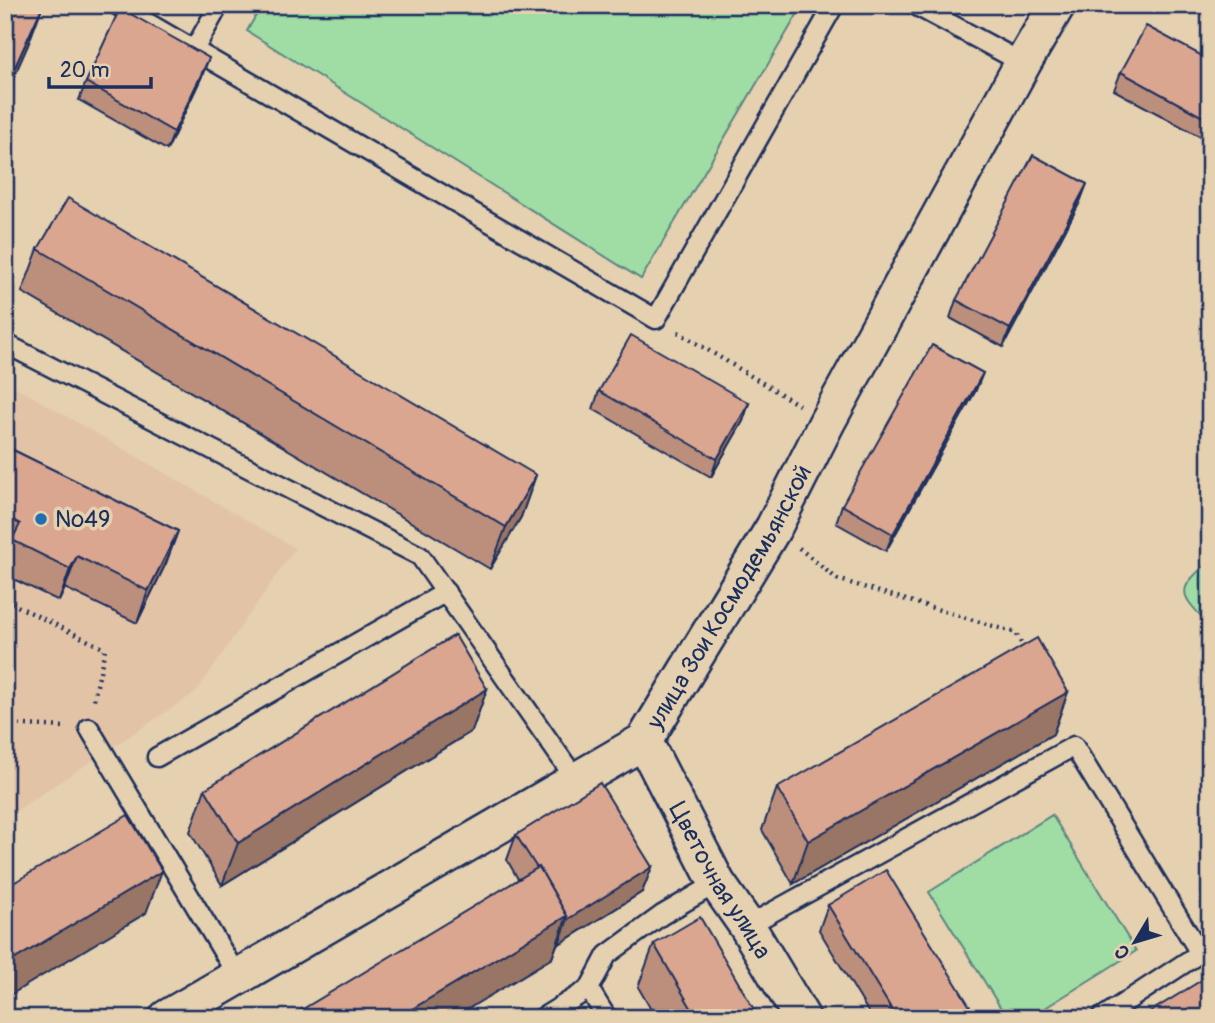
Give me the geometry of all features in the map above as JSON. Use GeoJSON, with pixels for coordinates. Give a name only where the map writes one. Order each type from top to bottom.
{"type":"FeatureCollection","features":[{"type":"Feature","properties":{"kind":"street","name":"улица Зои Космодемьянской"},"geometry":{"type":"LineString","coordinates":[[167,1018],[644,741],[774,527],[827,422],[1057,5]]}},
{"type":"Feature","properties":{"kind":"street","name":"Цветочная улица"},"geometry":{"type":"LineString","coordinates":[[644,741],[717,883],[747,926],[802,1018]]}},
{"type":"Feature","properties":{"kind":"lane"},"geometry":{"type":"LineString","coordinates":[[117,5],[656,319],[834,5]]}},
{"type":"Feature","properties":{"kind":"lane"},"geometry":{"type":"LineString","coordinates":[[194,50],[219,5]]}},
{"type":"Feature","properties":{"kind":"lane"},"geometry":{"type":"LineString","coordinates":[[915,5],[1023,63]]}},
{"type":"Feature","properties":{"kind":"lane"},"geometry":{"type":"LineString","coordinates":[[10,346],[420,556],[577,781]]}},
{"type":"Feature","properties":{"kind":"lane"},"geometry":{"type":"LineString","coordinates":[[157,757],[446,592]]}},
{"type":"Feature","properties":{"kind":"lane"},"geometry":{"type":"LineString","coordinates":[[89,728],[239,977]]}},
{"type":"Feature","properties":{"kind":"lane"},"geometry":{"type":"LineString","coordinates":[[747,926],[1074,746],[1200,953],[1101,1018]]}},
{"type":"Feature","properties":{"kind":"lane"},"geometry":{"type":"LineString","coordinates":[[542,1018],[589,989],[607,955],[663,915],[717,883]]}},
{"type":"Feature","properties":{"kind":"lane"},"geometry":{"type":"LineString","coordinates":[[589,989],[607,1018]]}},
{"type":"Feature","properties":{"kind":"path"},"geometry":{"type":"LineString","coordinates":[[656,319],[827,422]]}},
{"type":"Feature","properties":{"kind":"path"},"geometry":{"type":"LineString","coordinates":[[774,527],[837,579],[1016,633],[1028,656]]}},
{"type":"Feature","properties":{"kind":"path"},"geometry":{"type":"LineString","coordinates":[[5,600],[105,649],[89,728],[5,724]]}},
{"type":"Feature","properties":{"kind":"shaded area"},"geometry":{"type":"Polygon","coordinates":[[[5,381],[295,548],[196,692],[5,818],[5,381]]]}},
{"type":"Feature","properties":{"kind":"green space"},"geometry":{"type":"Polygon","coordinates":[[[262,5],[803,5],[641,279],[247,31],[262,5]]]}},
{"type":"Feature","properties":{"kind":"green space"},"geometry":{"type":"Polygon","coordinates":[[[1210,561],[1210,626],[1192,606],[1185,593],[1186,586],[1210,561]]]}},
{"type":"Feature","properties":{"kind":"green space"},"geometry":{"type":"Polygon","coordinates":[[[1052,815],[1136,951],[1029,1018],[1007,1018],[929,892],[1052,815]]]}},
{"type":"Feature","properties":{"kind":"building"},"geometry":{"type":"Polygon","coordinates":[[[5,5],[43,5],[5,89],[5,5]]]}},
{"type":"Feature","properties":{"kind":"building"},"geometry":{"type":"Polygon","coordinates":[[[120,8],[209,58],[174,132],[86,82],[120,8]]]}},
{"type":"Feature","properties":{"kind":"building"},"geometry":{"type":"Polygon","coordinates":[[[1146,26],[1210,60],[1210,121],[1121,72],[1146,26]]]}},
{"type":"Feature","properties":{"kind":"building"},"geometry":{"type":"Polygon","coordinates":[[[1033,155],[1087,184],[1010,329],[956,300],[1033,155]]]}},
{"type":"Feature","properties":{"kind":"building"},"geometry":{"type":"Polygon","coordinates":[[[68,198],[536,475],[506,527],[38,249],[68,198]]]}},
{"type":"Feature","properties":{"kind":"building"},"geometry":{"type":"Polygon","coordinates":[[[631,335],[749,403],[717,459],[599,391],[631,335]]]}},
{"type":"Feature","properties":{"kind":"building"},"geometry":{"type":"Polygon","coordinates":[[[932,345],[983,373],[893,534],[842,505],[932,345]]]}},
{"type":"Feature","properties":{"kind":"building"},"geometry":{"type":"Polygon","coordinates":[[[5,446],[178,531],[148,591],[77,556],[70,569],[12,540],[20,524],[5,516],[5,446]]]}},
{"type":"Feature","properties":{"kind":"building"},"geometry":{"type":"Polygon","coordinates":[[[455,635],[487,689],[238,843],[205,789],[455,635]]]}},
{"type":"Feature","properties":{"kind":"building"},"geometry":{"type":"Polygon","coordinates":[[[1037,638],[1068,692],[808,841],[777,788],[1037,638]]]}},
{"type":"Feature","properties":{"kind":"building"},"geometry":{"type":"Polygon","coordinates":[[[600,783],[652,867],[568,919],[539,867],[537,868],[516,835],[600,783]]]}},
{"type":"Feature","properties":{"kind":"building"},"geometry":{"type":"Polygon","coordinates":[[[128,815],[162,871],[5,965],[5,888],[128,815]]]}},
{"type":"Feature","properties":{"kind":"building"},"geometry":{"type":"Polygon","coordinates":[[[539,867],[567,916],[397,1018],[288,1018],[539,867]]]}},
{"type":"Feature","properties":{"kind":"building"},"geometry":{"type":"Polygon","coordinates":[[[886,870],[977,1018],[897,1018],[828,905],[886,870]]]}},
{"type":"Feature","properties":{"kind":"building"},"geometry":{"type":"Polygon","coordinates":[[[700,917],[759,1018],[697,1018],[654,944],[700,917]]]}},
{"type":"Feature","properties":{"kind":"building"},"geometry":{"type":"Polygon","coordinates":[[[1210,975],[1210,1018],[1140,1018],[1210,975]]]}},
{"type":"Feature","properties":{"kind":"place","name":"№49"},"geometry":{"type":"Point","coordinates":[41,519]}}]}
